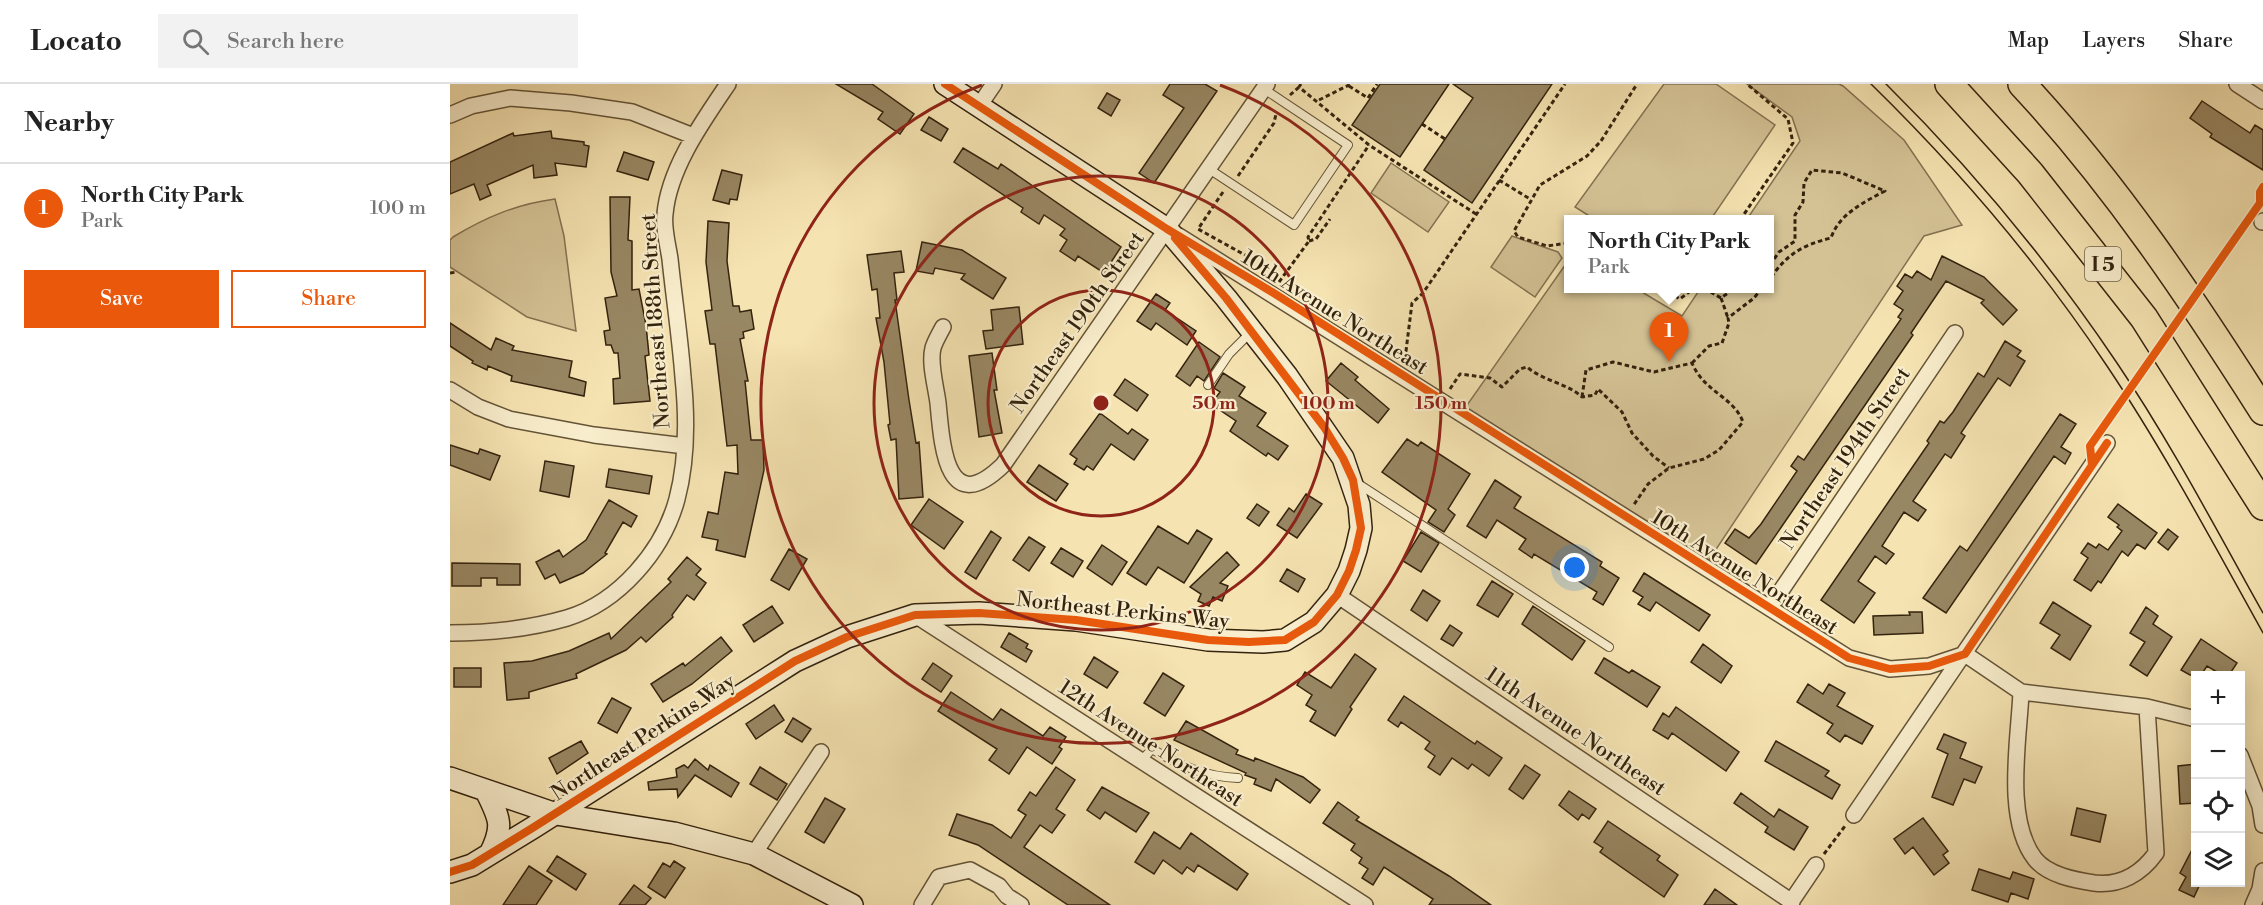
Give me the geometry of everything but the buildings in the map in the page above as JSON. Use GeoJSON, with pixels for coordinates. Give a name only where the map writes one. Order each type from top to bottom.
{"type":"FeatureCollection","features":[{"type":"Feature","properties":{"kind":"highway","name":"I 5"},"geometry":{"type":"LineString","coordinates":[[1949,84],[2037,181],[2144,318],[2263,507]]}},
{"type":"Feature","properties":{"kind":"highway","name":"I 5"},"geometry":{"type":"LineString","coordinates":[[2022,84],[2128,211],[2201,314],[2263,411]]}},
{"type":"Feature","properties":{"kind":"highway"},"geometry":{"type":"LineString","coordinates":[[2235,461],[2263,518]]}},
{"type":"Feature","properties":{"kind":"main road","name":"10th Avenue Northeast"},"geometry":{"type":"LineString","coordinates":[[945,84],[1167,229]]}},
{"type":"Feature","properties":{"kind":"main road","name":"Northeast Perkins Way"},"geometry":{"type":"LineString","coordinates":[[450,872],[472,865],[490,855],[795,661],[847,637],[915,615],[979,613],[1076,620],[1208,640],[1263,642],[1285,640],[1314,622],[1337,596],[1349,571],[1361,528],[1353,480],[1324,427],[1252,331],[1167,229]]}},
{"type":"Feature","properties":{"kind":"main road"},"geometry":{"type":"LineString","coordinates":[[450,778],[556,814],[674,833],[754,854],[852,905]]}},
{"type":"Feature","properties":{"kind":"main road"},"geometry":{"type":"LineString","coordinates":[[486,791],[499,817],[500,828],[490,855]]}},
{"type":"Feature","properties":{"kind":"street","name":"Northeast 188th Street"},"geometry":{"type":"LineString","coordinates":[[450,633],[520,629],[568,617],[597,604],[623,586],[667,528],[678,498],[685,446],[684,379],[665,214],[674,181],[693,136],[728,84]]}},
{"type":"Feature","properties":{"kind":"street"},"geometry":{"type":"LineString","coordinates":[[979,106],[994,84]]}},
{"type":"Feature","properties":{"kind":"street"},"geometry":{"type":"LineString","coordinates":[[2237,84],[2263,101]]}},
{"type":"Feature","properties":{"kind":"street","name":"Northeast 190th Street"},"geometry":{"type":"LineString","coordinates":[[943,327],[932,350],[943,452],[957,477],[966,484],[974,486],[984,482],[1003,465],[1266,86]]}},
{"type":"Feature","properties":{"kind":"street"},"geometry":{"type":"LineString","coordinates":[[450,115],[471,106],[510,98],[571,103],[632,112],[693,136]]}},
{"type":"Feature","properties":{"kind":"street","name":"10th Avenue Northeast"},"geometry":{"type":"LineString","coordinates":[[1167,229],[1272,292],[1849,658],[1890,669],[1929,666],[1965,654]]}},
{"type":"Feature","properties":{"kind":"street","name":"Northeast 194th Street"},"geometry":{"type":"LineString","coordinates":[[1770,607],[1955,333]]}},
{"type":"Feature","properties":{"kind":"street"},"geometry":{"type":"LineString","coordinates":[[450,390],[478,407],[509,419],[594,435],[685,446]]}},
{"type":"Feature","properties":{"kind":"street"},"geometry":{"type":"LineString","coordinates":[[1854,815],[2107,443]]}},
{"type":"Feature","properties":{"kind":"street","name":"11th Avenue Northeast"},"geometry":{"type":"LineString","coordinates":[[1337,596],[1791,903]]}},
{"type":"Feature","properties":{"kind":"street","name":"12th Avenue Northeast"},"geometry":{"type":"LineString","coordinates":[[915,615],[1365,905]]}},
{"type":"Feature","properties":{"kind":"street"},"geometry":{"type":"LineString","coordinates":[[1965,654],[2021,693],[2147,707],[2191,718]]}},
{"type":"Feature","properties":{"kind":"street"},"geometry":{"type":"LineString","coordinates":[[2021,693],[2016,804],[2025,838],[2036,859],[2051,871],[2078,881],[2103,884],[2129,878],[2146,867],[2156,853],[2147,707]]}},
{"type":"Feature","properties":{"kind":"street"},"geometry":{"type":"LineString","coordinates":[[754,854],[821,752]]}},
{"type":"Feature","properties":{"kind":"street"},"geometry":{"type":"LineString","coordinates":[[2245,766],[2260,806],[2263,825]]}},
{"type":"Feature","properties":{"kind":"street"},"geometry":{"type":"LineString","coordinates":[[1791,903],[1816,866]]}},
{"type":"Feature","properties":{"kind":"street"},"geometry":{"type":"LineString","coordinates":[[922,905],[939,877],[970,870],[999,886],[1021,905]]}},
{"type":"Feature","properties":{"kind":"street"},"geometry":{"type":"LineString","coordinates":[[2253,905],[2263,871]]}},
{"type":"Feature","properties":{"kind":"lane"},"geometry":{"type":"LineString","coordinates":[[1209,169],[1294,225],[1348,145],[1266,86]]}},
{"type":"Feature","properties":{"kind":"lane"},"geometry":{"type":"LineString","coordinates":[[1208,385],[1229,354],[1252,331]]}},
{"type":"Feature","properties":{"kind":"lane"},"geometry":{"type":"LineString","coordinates":[[1353,480],[1609,647]]}},
{"type":"Feature","properties":{"kind":"lane"},"geometry":{"type":"LineString","coordinates":[[1141,761],[1152,749],[1185,768],[1218,777],[1238,778]]}},
{"type":"Feature","properties":{"kind":"path"},"geometry":{"type":"LineString","coordinates":[[1319,100],[1350,85],[1368,98],[1377,84]]}},
{"type":"Feature","properties":{"kind":"path"},"geometry":{"type":"LineString","coordinates":[[1394,370],[1406,351],[1412,303],[1423,293],[1565,84]]}},
{"type":"Feature","properties":{"kind":"path"},"geometry":{"type":"LineString","coordinates":[[1564,244],[1547,246],[1518,237],[1514,231],[1530,199],[1540,185],[1587,156],[1600,141],[1637,84]]}},
{"type":"Feature","properties":{"kind":"path"},"geometry":{"type":"LineString","coordinates":[[1743,215],[1793,142],[1788,119],[1747,84]]}},
{"type":"Feature","properties":{"kind":"path"},"geometry":{"type":"LineString","coordinates":[[1290,95],[1300,85],[1369,144],[1476,214]]}},
{"type":"Feature","properties":{"kind":"path"},"geometry":{"type":"LineString","coordinates":[[1236,179],[1274,123],[1276,114]]}},
{"type":"Feature","properties":{"kind":"path"},"geometry":{"type":"LineString","coordinates":[[1422,124],[1445,139]]}},
{"type":"Feature","properties":{"kind":"path"},"geometry":{"type":"LineString","coordinates":[[1272,292],[1309,241],[1308,237],[1369,144]]}},
{"type":"Feature","properties":{"kind":"path"},"geometry":{"type":"LineString","coordinates":[[1774,259],[1779,252],[1795,241],[1795,214],[1803,202],[1804,183],[1812,170],[1842,173],[1885,191],[1853,209],[1834,230],[1831,238],[1797,249],[1782,261],[1774,273]]}},
{"type":"Feature","properties":{"kind":"path"},"geometry":{"type":"LineString","coordinates":[[1498,180],[1530,199]]}},
{"type":"Feature","properties":{"kind":"path"},"geometry":{"type":"LineString","coordinates":[[1223,192],[1198,229],[1254,260]]}},
{"type":"Feature","properties":{"kind":"path"},"geometry":{"type":"LineString","coordinates":[[1309,241],[1316,239],[1330,219]]}},
{"type":"Feature","properties":{"kind":"path"},"geometry":{"type":"LineString","coordinates":[[450,273],[457,272]]}},
{"type":"Feature","properties":{"kind":"path"},"geometry":{"type":"LineString","coordinates":[[1670,293],[1680,299],[1688,293]]}},
{"type":"Feature","properties":{"kind":"path"},"geometry":{"type":"LineString","coordinates":[[1582,397],[1586,370],[1613,362],[1654,372],[1692,363],[1709,346],[1722,343],[1729,323],[1721,298],[1712,293]]}},
{"type":"Feature","properties":{"kind":"path"},"geometry":{"type":"LineString","coordinates":[[1721,298],[1728,293]]}},
{"type":"Feature","properties":{"kind":"path"},"geometry":{"type":"LineString","coordinates":[[1728,318],[1758,293]]}},
{"type":"Feature","properties":{"kind":"path"},"geometry":{"type":"LineString","coordinates":[[1626,518],[1648,484],[1669,468],[1704,459],[1719,450],[1743,422],[1738,409],[1698,378],[1692,363]]}},
{"type":"Feature","properties":{"kind":"path"},"geometry":{"type":"LineString","coordinates":[[1442,401],[1460,374],[1490,378],[1502,387],[1520,369],[1527,367],[1534,374],[1573,389],[1582,397]]}},
{"type":"Feature","properties":{"kind":"path"},"geometry":{"type":"LineString","coordinates":[[1582,397],[1595,394],[1598,389],[1622,411],[1632,434],[1653,456],[1669,468]]}},
{"type":"Feature","properties":{"kind":"path"},"geometry":{"type":"LineString","coordinates":[[1816,866],[1854,815]]}},
{"type":"Feature","properties":{"kind":"shaded area"},"geometry":{"type":"Polygon","coordinates":[[[1664,84],[1716,84],[1775,125],[1714,215],[1588,215],[1575,207],[1664,84]]]}},
{"type":"Feature","properties":{"kind":"shaded area"},"geometry":{"type":"Polygon","coordinates":[[[1747,84],[1839,84],[1843,86],[1904,140],[1962,225],[1924,236],[1707,563],[1465,408],[1564,267],[1564,293],[1644,293],[1682,316],[1697,293],[1774,293],[1774,215],[1750,215],[1800,141],[1792,117],[1747,84]]]}},
{"type":"Feature","properties":{"kind":"shaded area"},"geometry":{"type":"Polygon","coordinates":[[[1391,163],[1449,202],[1428,232],[1371,193],[1391,163]]]}},
{"type":"Feature","properties":{"kind":"shaded area"},"geometry":{"type":"Polygon","coordinates":[[[555,199],[564,236],[576,331],[527,317],[450,267],[450,240],[453,237],[502,212],[555,199]]]}},
{"type":"Feature","properties":{"kind":"shaded area"},"geometry":{"type":"Polygon","coordinates":[[[1512,236],[1558,252],[1562,258],[1535,297],[1491,267],[1512,236]]]}},
{"type":"Feature","properties":{"kind":"tram line"},"geometry":{"type":"LineString","coordinates":[[1871,84],[1966,184],[2026,255],[2081,328],[2128,398],[2168,464],[2263,633]]}},
{"type":"Feature","properties":{"kind":"tram line"},"geometry":{"type":"LineString","coordinates":[[1886,84],[1979,183],[2037,253],[2091,326],[2156,424],[2263,613]]}},
{"type":"Feature","properties":{"kind":"cycle path"},"geometry":{"type":"LineString","coordinates":[[945,84],[1167,229],[1272,292],[1849,658],[1890,669],[1929,666],[1965,654],[2107,443]]}},
{"type":"Feature","properties":{"kind":"cycle path"},"geometry":{"type":"LineString","coordinates":[[2092,465],[2090,446],[2260,203],[2260,192],[2263,187]]}},
{"type":"Feature","properties":{"kind":"cycle path"},"geometry":{"type":"LineString","coordinates":[[450,872],[472,865],[795,661],[847,637],[915,615],[979,613],[1076,620],[1208,640],[1249,642],[1285,640],[1314,622],[1337,595],[1356,550],[1361,528],[1353,480],[1324,427],[1226,298],[1175,238]]}},
{"type":"Feature","properties":{"kind":"place","name":"North City Park"},"geometry":{"type":"Point","coordinates":[1669,362]}}]}
